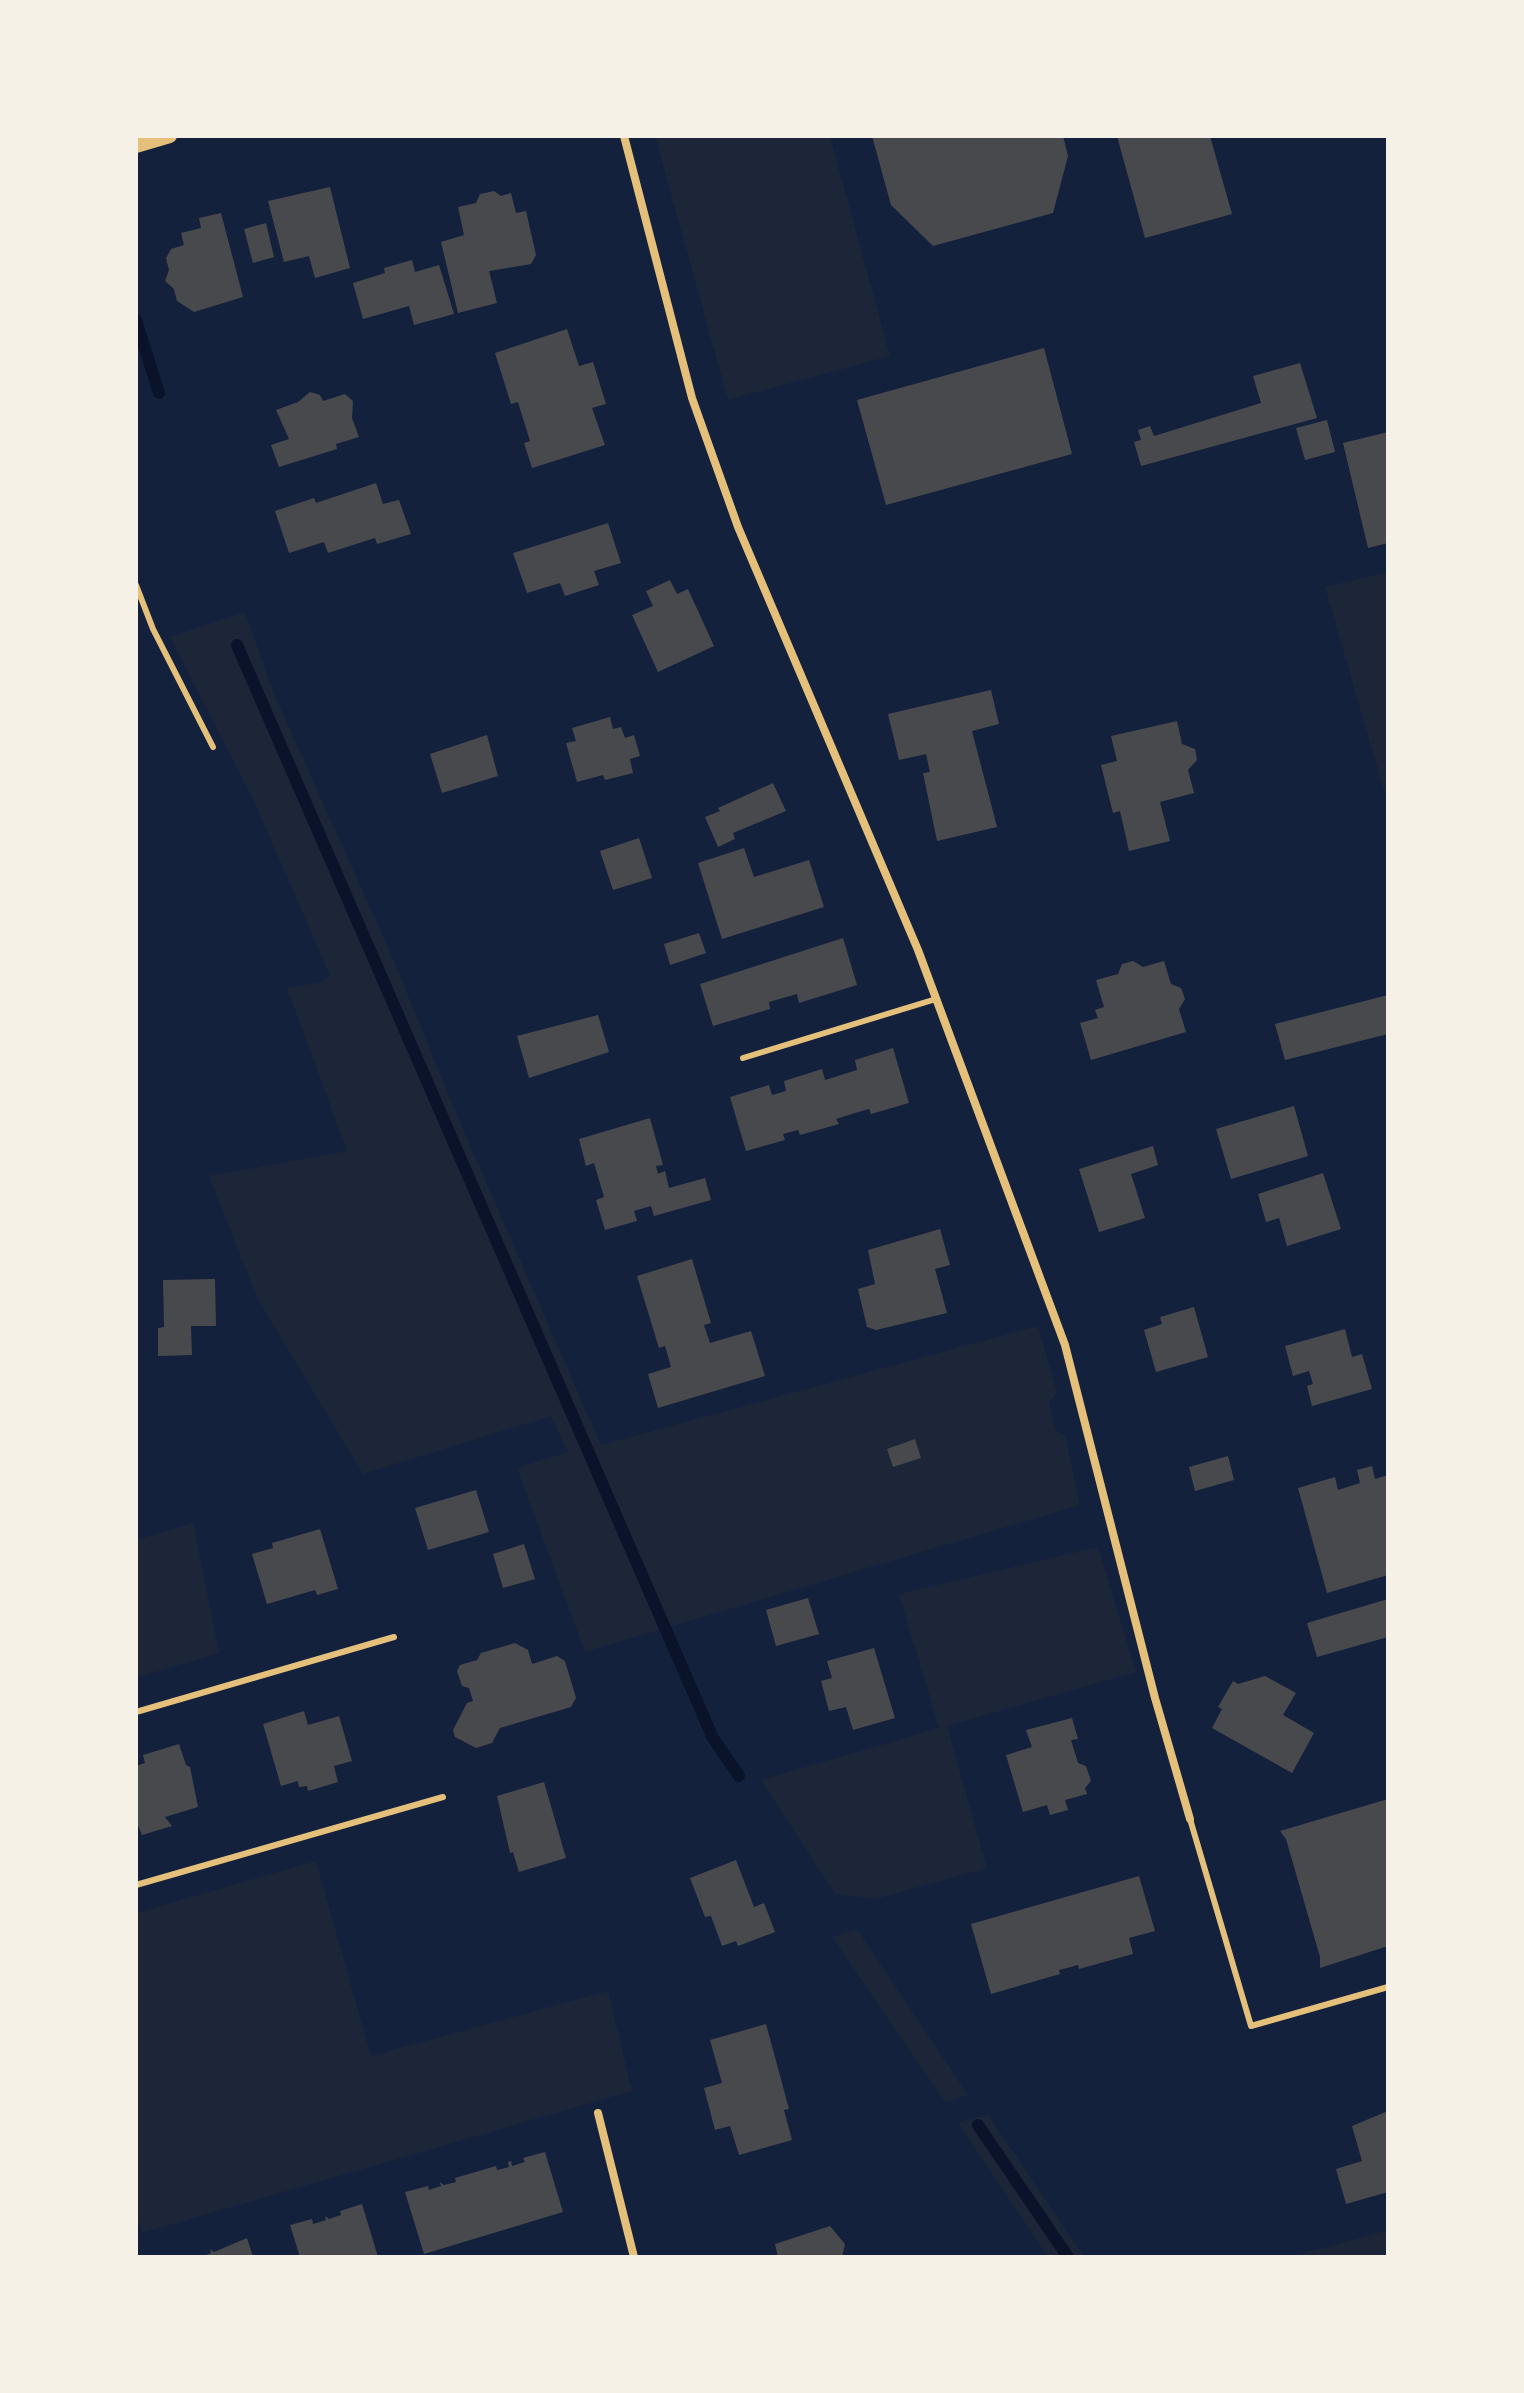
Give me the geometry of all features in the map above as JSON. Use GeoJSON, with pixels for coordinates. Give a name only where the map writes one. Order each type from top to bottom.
{"type":"FeatureCollection","features":[{"type":"Feature","properties":{"kind":"street"},"geometry":{"type":"LineString","coordinates":[[136,146],[170,136]]}},
{"type":"Feature","properties":{"kind":"street"},"geometry":{"type":"LineString","coordinates":[[624,136],[692,398],[738,527],[936,999],[1065,1345],[1155,1698],[1190,1819]]}},
{"type":"Feature","properties":{"kind":"street"},"geometry":{"type":"LineString","coordinates":[[598,2113],[634,2257]]}},
{"type":"Feature","properties":{"kind":"lane"},"geometry":{"type":"LineString","coordinates":[[136,585],[153,629],[213,747]]}},
{"type":"Feature","properties":{"kind":"lane"},"geometry":{"type":"LineString","coordinates":[[743,1058],[936,999]]}},
{"type":"Feature","properties":{"kind":"lane"},"geometry":{"type":"LineString","coordinates":[[136,1712],[394,1637]]}},
{"type":"Feature","properties":{"kind":"lane"},"geometry":{"type":"LineString","coordinates":[[136,1885],[443,1797]]}},
{"type":"Feature","properties":{"kind":"lane"},"geometry":{"type":"LineString","coordinates":[[1190,1819],[1251,2026],[1388,1987]]}},
{"type":"Feature","properties":{"kind":"shaded area"},"geometry":{"type":"Polygon","coordinates":[[[655,136],[830,136],[890,356],[728,400],[655,136]]]}},
{"type":"Feature","properties":{"kind":"shaded area"},"geometry":{"type":"Polygon","coordinates":[[[1388,572],[1388,796],[1383,788],[1325,587],[1388,572]]]}},
{"type":"Feature","properties":{"kind":"shaded area"},"geometry":{"type":"Polygon","coordinates":[[[245,612],[274,694],[391,954],[459,1120],[601,1445],[1038,1326],[1057,1392],[1049,1403],[1056,1431],[1065,1435],[1080,1505],[585,1652],[517,1468],[568,1452],[551,1416],[363,1474],[257,1298],[209,1176],[347,1151],[287,988],[321,982],[330,976],[255,803],[170,637],[245,612]]]}},
{"type":"Feature","properties":{"kind":"shaded area"},"geometry":{"type":"Polygon","coordinates":[[[193,1523],[219,1653],[136,1678],[136,1540],[193,1523]]]}},
{"type":"Feature","properties":{"kind":"shaded area"},"geometry":{"type":"Polygon","coordinates":[[[1098,1547],[1136,1672],[947,1726],[987,1868],[876,1899],[835,1894],[761,1780],[939,1728],[899,1594],[1098,1547]]]}},
{"type":"Feature","properties":{"kind":"shaded area"},"geometry":{"type":"Polygon","coordinates":[[[316,1861],[371,2056],[608,1991],[632,2091],[142,2233],[136,2213],[136,1913],[316,1861]]]}},
{"type":"Feature","properties":{"kind":"shaded area"},"geometry":{"type":"Polygon","coordinates":[[[857,1929],[968,2095],[945,2102],[832,1937],[857,1929]]]}},
{"type":"Feature","properties":{"kind":"shaded area"},"geometry":{"type":"Polygon","coordinates":[[[989,2116],[1084,2257],[1048,2257],[958,2123],[989,2116]]]}},
{"type":"Feature","properties":{"kind":"shaded area"},"geometry":{"type":"Polygon","coordinates":[[[1388,2230],[1388,2257],[1291,2257],[1388,2230]]]}},
{"type":"Feature","properties":{"kind":"building"},"geometry":{"type":"Polygon","coordinates":[[[872,136],[1063,136],[1068,156],[1053,213],[933,246],[891,205],[872,136]]]}},
{"type":"Feature","properties":{"kind":"building"},"geometry":{"type":"Polygon","coordinates":[[[1117,136],[1210,136],[1232,214],[1145,238],[1117,136]]]}},
{"type":"Feature","properties":{"kind":"building"},"geometry":{"type":"Polygon","coordinates":[[[330,187],[350,268],[315,278],[309,256],[284,262],[268,201],[330,187]]]}},
{"type":"Feature","properties":{"kind":"building"},"geometry":{"type":"Polygon","coordinates":[[[494,191],[501,196],[511,193],[516,213],[526,211],[536,255],[531,264],[489,271],[497,303],[458,313],[441,242],[464,235],[458,207],[476,203],[480,194],[494,191]]]}},
{"type":"Feature","properties":{"kind":"building"},"geometry":{"type":"Polygon","coordinates":[[[221,213],[243,297],[194,312],[177,301],[174,289],[165,281],[169,270],[166,258],[171,249],[184,245],[181,233],[201,228],[199,218],[221,213]]]}},
{"type":"Feature","properties":{"kind":"building"},"geometry":{"type":"Polygon","coordinates":[[[266,223],[274,257],[253,263],[244,229],[266,223]]]}},
{"type":"Feature","properties":{"kind":"building"},"geometry":{"type":"Polygon","coordinates":[[[412,260],[415,272],[439,265],[454,314],[414,325],[409,306],[363,319],[353,283],[385,273],[384,268],[412,260]]]}},
{"type":"Feature","properties":{"kind":"building"},"geometry":{"type":"Polygon","coordinates":[[[567,329],[579,366],[593,362],[606,404],[592,408],[605,445],[532,468],[524,443],[530,441],[518,402],[511,404],[495,353],[567,329]]]}},
{"type":"Feature","properties":{"kind":"building"},"geometry":{"type":"Polygon","coordinates":[[[1044,348],[1072,454],[886,505],[857,400],[1044,348]]]}},
{"type":"Feature","properties":{"kind":"building"},"geometry":{"type":"Polygon","coordinates":[[[1300,363],[1317,418],[1141,466],[1134,442],[1141,440],[1138,430],[1150,426],[1154,436],[1261,403],[1253,376],[1300,363]]]}},
{"type":"Feature","properties":{"kind":"building"},"geometry":{"type":"Polygon","coordinates":[[[310,392],[320,395],[323,401],[345,394],[353,401],[352,418],[359,437],[336,444],[337,449],[279,467],[271,445],[289,439],[276,410],[298,402],[310,392]]]}},
{"type":"Feature","properties":{"kind":"building"},"geometry":{"type":"Polygon","coordinates":[[[1327,420],[1335,452],[1305,460],[1296,428],[1327,420]]]}},
{"type":"Feature","properties":{"kind":"building"},"geometry":{"type":"Polygon","coordinates":[[[1388,432],[1388,543],[1368,548],[1343,443],[1388,432]]]}},
{"type":"Feature","properties":{"kind":"building"},"geometry":{"type":"Polygon","coordinates":[[[376,483],[383,504],[399,500],[411,534],[377,544],[375,538],[328,553],[324,542],[289,553],[275,511],[314,498],[316,503],[376,483]]]}},
{"type":"Feature","properties":{"kind":"building"},"geometry":{"type":"Polygon","coordinates":[[[608,523],[621,563],[594,571],[599,585],[565,596],[560,583],[527,593],[513,553],[608,523]]]}},
{"type":"Feature","properties":{"kind":"building"},"geometry":{"type":"Polygon","coordinates":[[[670,580],[677,594],[688,589],[714,646],[658,672],[632,615],[653,606],[646,591],[670,580]]]}},
{"type":"Feature","properties":{"kind":"building"},"geometry":{"type":"Polygon","coordinates":[[[991,690],[999,724],[972,731],[997,827],[937,841],[923,773],[930,772],[926,754],[899,760],[888,714],[991,690]]]}},
{"type":"Feature","properties":{"kind":"building"},"geometry":{"type":"Polygon","coordinates":[[[610,717],[613,729],[621,727],[625,738],[634,735],[640,756],[630,759],[633,773],[605,780],[603,775],[577,782],[566,743],[576,741],[572,728],[610,717]]]}},
{"type":"Feature","properties":{"kind":"building"},"geometry":{"type":"Polygon","coordinates":[[[1177,721],[1182,744],[1195,749],[1197,760],[1188,770],[1194,793],[1160,802],[1170,841],[1129,851],[1120,811],[1113,813],[1101,765],[1117,761],[1111,736],[1177,721]]]}},
{"type":"Feature","properties":{"kind":"building"},"geometry":{"type":"Polygon","coordinates":[[[487,735],[498,776],[442,793],[430,754],[487,735]]]}},
{"type":"Feature","properties":{"kind":"building"},"geometry":{"type":"Polygon","coordinates":[[[773,783],[786,811],[733,833],[735,839],[718,847],[705,817],[773,783]]]}},
{"type":"Feature","properties":{"kind":"building"},"geometry":{"type":"Polygon","coordinates":[[[639,838],[652,878],[613,890],[600,851],[639,838]]]}},
{"type":"Feature","properties":{"kind":"building"},"geometry":{"type":"Polygon","coordinates":[[[744,848],[754,877],[809,860],[824,907],[722,939],[698,863],[744,848]]]}},
{"type":"Feature","properties":{"kind":"building"},"geometry":{"type":"Polygon","coordinates":[[[699,933],[706,953],[670,965],[664,944],[699,933]]]}},
{"type":"Feature","properties":{"kind":"building"},"geometry":{"type":"Polygon","coordinates":[[[843,938],[857,985],[799,1003],[797,994],[769,1002],[770,1009],[713,1026],[700,984],[843,938]]]}},
{"type":"Feature","properties":{"kind":"building"},"geometry":{"type":"Polygon","coordinates":[[[1133,961],[1143,967],[1164,961],[1171,984],[1181,988],[1185,999],[1179,1009],[1186,1032],[1091,1060],[1080,1023],[1098,1018],[1095,1010],[1104,1007],[1096,980],[1118,974],[1122,964],[1133,961]]]}},
{"type":"Feature","properties":{"kind":"building"},"geometry":{"type":"Polygon","coordinates":[[[1388,995],[1388,1034],[1285,1060],[1275,1024],[1388,995]]]}},
{"type":"Feature","properties":{"kind":"building"},"geometry":{"type":"Polygon","coordinates":[[[598,1015],[609,1052],[529,1078],[517,1036],[598,1015]]]}},
{"type":"Feature","properties":{"kind":"building"},"geometry":{"type":"Polygon","coordinates":[[[893,1048],[909,1103],[871,1114],[869,1109],[855,1113],[836,1119],[839,1124],[800,1135],[798,1130],[783,1134],[785,1140],[746,1151],[730,1097],[769,1085],[772,1095],[786,1091],[784,1081],[822,1069],[825,1080],[857,1070],[855,1060],[893,1048]]]}},
{"type":"Feature","properties":{"kind":"building"},"geometry":{"type":"Polygon","coordinates":[[[1294,1106],[1308,1156],[1231,1179],[1216,1129],[1294,1106]]]}},
{"type":"Feature","properties":{"kind":"building"},"geometry":{"type":"Polygon","coordinates":[[[650,1118],[663,1165],[656,1166],[658,1174],[665,1171],[669,1188],[705,1178],[711,1200],[654,1216],[651,1206],[634,1211],[637,1221],[605,1230],[596,1200],[604,1197],[594,1163],[586,1166],[579,1139],[650,1118]]]}},
{"type":"Feature","properties":{"kind":"building"},"geometry":{"type":"Polygon","coordinates":[[[1153,1146],[1158,1165],[1131,1174],[1145,1218],[1099,1232],[1079,1169],[1153,1146]]]}},
{"type":"Feature","properties":{"kind":"building"},"geometry":{"type":"Polygon","coordinates":[[[1323,1173],[1341,1229],[1287,1246],[1279,1218],[1266,1222],[1258,1194],[1323,1173]]]}},
{"type":"Feature","properties":{"kind":"building"},"geometry":{"type":"Polygon","coordinates":[[[940,1229],[950,1265],[935,1269],[947,1313],[876,1330],[867,1327],[858,1289],[875,1284],[868,1250],[940,1229]]]}},
{"type":"Feature","properties":{"kind":"building"},"geometry":{"type":"Polygon","coordinates":[[[692,1259],[711,1323],[704,1325],[710,1343],[751,1331],[765,1376],[658,1408],[648,1374],[671,1367],[665,1346],[659,1348],[637,1276],[692,1259]]]}},
{"type":"Feature","properties":{"kind":"building"},"geometry":{"type":"Polygon","coordinates":[[[215,1279],[216,1326],[191,1326],[192,1355],[158,1356],[158,1328],[164,1327],[163,1280],[215,1279]]]}},
{"type":"Feature","properties":{"kind":"building"},"geometry":{"type":"Polygon","coordinates":[[[1194,1307],[1208,1357],[1156,1372],[1144,1330],[1162,1324],[1160,1317],[1194,1307]]]}},
{"type":"Feature","properties":{"kind":"building"},"geometry":{"type":"Polygon","coordinates":[[[1345,1329],[1352,1357],[1362,1354],[1372,1389],[1312,1406],[1307,1386],[1313,1384],[1309,1371],[1293,1376],[1285,1346],[1345,1329]]]}},
{"type":"Feature","properties":{"kind":"building"},"geometry":{"type":"Polygon","coordinates":[[[915,1439],[921,1458],[893,1467],[887,1449],[915,1439]]]}},
{"type":"Feature","properties":{"kind":"building"},"geometry":{"type":"Polygon","coordinates":[[[1228,1456],[1234,1480],[1195,1491],[1189,1467],[1228,1456]]]}},
{"type":"Feature","properties":{"kind":"building"},"geometry":{"type":"Polygon","coordinates":[[[1372,1466],[1375,1479],[1388,1475],[1388,1575],[1327,1593],[1298,1488],[1335,1477],[1338,1490],[1360,1483],[1357,1470],[1372,1466]]]}},
{"type":"Feature","properties":{"kind":"building"},"geometry":{"type":"Polygon","coordinates":[[[476,1490],[489,1532],[428,1550],[415,1508],[476,1490]]]}},
{"type":"Feature","properties":{"kind":"building"},"geometry":{"type":"Polygon","coordinates":[[[320,1529],[338,1589],[317,1595],[315,1590],[267,1604],[252,1554],[273,1548],[272,1543],[320,1529]]]}},
{"type":"Feature","properties":{"kind":"building"},"geometry":{"type":"Polygon","coordinates":[[[524,1544],[535,1579],[503,1588],[493,1554],[524,1544]]]}},
{"type":"Feature","properties":{"kind":"building"},"geometry":{"type":"Polygon","coordinates":[[[808,1598],[819,1634],[776,1646],[766,1610],[808,1598]]]}},
{"type":"Feature","properties":{"kind":"building"},"geometry":{"type":"Polygon","coordinates":[[[1388,1599],[1388,1637],[1317,1657],[1307,1623],[1388,1599]]]}},
{"type":"Feature","properties":{"kind":"building"},"geometry":{"type":"Polygon","coordinates":[[[515,1643],[528,1650],[532,1664],[557,1656],[565,1661],[576,1698],[571,1707],[500,1728],[492,1743],[476,1748],[455,1737],[453,1730],[467,1703],[473,1701],[469,1688],[462,1686],[457,1671],[460,1665],[477,1660],[481,1653],[515,1643]]]}},
{"type":"Feature","properties":{"kind":"building"},"geometry":{"type":"Polygon","coordinates":[[[874,1648],[895,1718],[853,1730],[846,1707],[829,1711],[821,1681],[832,1678],[827,1661],[874,1648]]]}},
{"type":"Feature","properties":{"kind":"building"},"geometry":{"type":"Polygon","coordinates":[[[1265,1676],[1296,1693],[1283,1715],[1314,1733],[1292,1773],[1212,1728],[1222,1709],[1218,1707],[1233,1681],[1238,1684],[1265,1676]]]}},
{"type":"Feature","properties":{"kind":"building"},"geometry":{"type":"Polygon","coordinates":[[[304,1711],[308,1725],[339,1716],[352,1761],[334,1766],[338,1782],[308,1791],[307,1786],[299,1787],[298,1781],[281,1786],[263,1724],[304,1711]]]}},
{"type":"Feature","properties":{"kind":"building"},"geometry":{"type":"Polygon","coordinates":[[[1072,1718],[1078,1739],[1071,1740],[1078,1763],[1086,1766],[1091,1781],[1085,1788],[1087,1794],[1065,1800],[1068,1810],[1050,1815],[1047,1805],[1023,1812],[1006,1755],[1032,1747],[1026,1730],[1072,1718]]]}},
{"type":"Feature","properties":{"kind":"building"},"geometry":{"type":"Polygon","coordinates":[[[179,1744],[186,1765],[190,1767],[198,1807],[165,1817],[172,1826],[142,1835],[136,1821],[136,1766],[145,1763],[143,1755],[179,1744]]]}},
{"type":"Feature","properties":{"kind":"building"},"geometry":{"type":"Polygon","coordinates":[[[544,1782],[566,1858],[519,1872],[513,1852],[510,1853],[497,1796],[544,1782]]]}},
{"type":"Feature","properties":{"kind":"building"},"geometry":{"type":"Polygon","coordinates":[[[1388,1799],[1388,1946],[1320,1968],[1320,1957],[1286,1839],[1280,1831],[1388,1799]]]}},
{"type":"Feature","properties":{"kind":"building"},"geometry":{"type":"Polygon","coordinates":[[[736,1860],[754,1907],[764,1903],[775,1932],[738,1946],[736,1941],[722,1946],[711,1916],[705,1917],[690,1878],[736,1860]]]}},
{"type":"Feature","properties":{"kind":"building"},"geometry":{"type":"Polygon","coordinates":[[[1139,1876],[1155,1931],[1129,1938],[1133,1954],[1079,1969],[1078,1965],[1059,1970],[1060,1974],[991,1994],[971,1924],[1139,1876]]]}},
{"type":"Feature","properties":{"kind":"building"},"geometry":{"type":"Polygon","coordinates":[[[766,2024],[789,2109],[784,2110],[792,2140],[739,2155],[730,2126],[715,2130],[704,2088],[722,2083],[710,2040],[766,2024]]]}},
{"type":"Feature","properties":{"kind":"building"},"geometry":{"type":"Polygon","coordinates":[[[1388,2111],[1388,2192],[1346,2204],[1336,2169],[1362,2161],[1352,2126],[1388,2111]]]}},
{"type":"Feature","properties":{"kind":"building"},"geometry":{"type":"Polygon","coordinates":[[[545,2152],[563,2212],[424,2254],[405,2192],[428,2186],[429,2190],[441,2186],[440,2182],[444,2185],[456,2182],[455,2178],[496,2166],[497,2170],[509,2167],[508,2162],[511,2161],[512,2166],[525,2162],[523,2158],[545,2152]]]}},
{"type":"Feature","properties":{"kind":"building"},"geometry":{"type":"Polygon","coordinates":[[[362,2204],[378,2257],[300,2257],[290,2225],[312,2219],[313,2224],[326,2220],[325,2216],[329,2219],[341,2215],[340,2211],[362,2204]]]}},
{"type":"Feature","properties":{"kind":"building"},"geometry":{"type":"Polygon","coordinates":[[[830,2226],[845,2244],[842,2257],[778,2257],[775,2244],[830,2226]]]}},
{"type":"Feature","properties":{"kind":"building"},"geometry":{"type":"Polygon","coordinates":[[[247,2238],[253,2257],[201,2257],[211,2253],[210,2249],[214,2252],[247,2238]]]}},
{"type":"Feature","properties":{"kind":"waterway"},"geometry":{"type":"LineString","coordinates":[[136,320],[159,393]]}},
{"type":"Feature","properties":{"kind":"waterway"},"geometry":{"type":"LineString","coordinates":[[237,645],[713,1738],[739,1776]]}},
{"type":"Feature","properties":{"kind":"waterway"},"geometry":{"type":"LineString","coordinates":[[978,2125],[1068,2257]]}}]}
